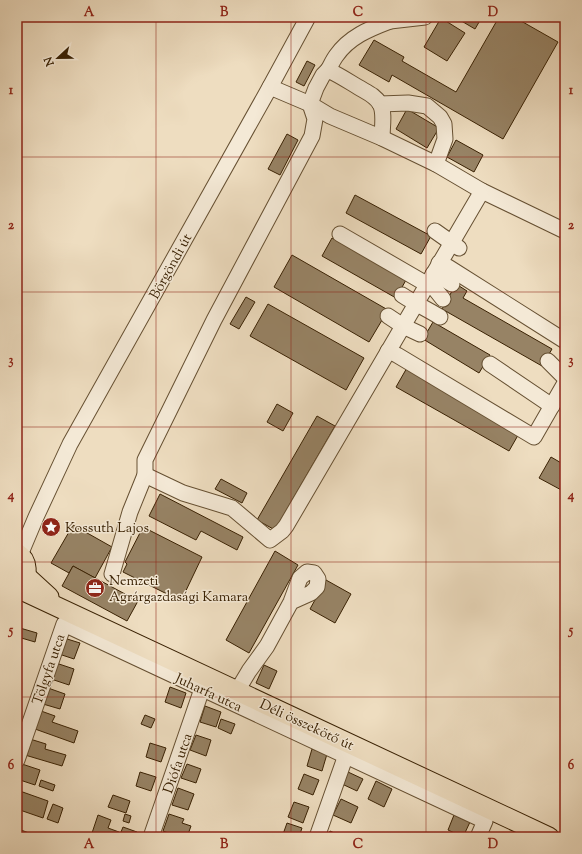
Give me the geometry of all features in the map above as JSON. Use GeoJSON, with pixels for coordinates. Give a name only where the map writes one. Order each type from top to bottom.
{"type":"FeatureCollection","features":[{"type":"Feature","properties":{"kind":"main road"},"geometry":{"type":"LineString","coordinates":[[18,549],[26,564],[20,583]]}},
{"type":"Feature","properties":{"kind":"main road","name":"Déli összekötő út"},"geometry":{"type":"LineString","coordinates":[[20,583],[64,617],[237,691],[549,837]]}},
{"type":"Feature","properties":{"kind":"street","name":"Börgöndi út"},"geometry":{"type":"LineString","coordinates":[[18,549],[36,517],[70,444],[308,17]]}},
{"type":"Feature","properties":{"kind":"street"},"geometry":{"type":"LineString","coordinates":[[112,574],[130,512],[145,475],[145,460],[214,320],[312,136],[315,119],[310,104],[323,75],[350,40],[391,19],[425,17]]}},
{"type":"Feature","properties":{"kind":"street"},"geometry":{"type":"LineString","coordinates":[[328,70],[371,94],[380,104],[383,117],[382,138]]}},
{"type":"Feature","properties":{"kind":"street"},"geometry":{"type":"LineString","coordinates":[[270,87],[310,104],[330,116],[382,138],[436,164],[482,191],[565,231]]}},
{"type":"Feature","properties":{"kind":"street"},"geometry":{"type":"LineString","coordinates":[[380,104],[408,103],[427,106],[440,117],[444,124],[445,139],[436,164]]}},
{"type":"Feature","properties":{"kind":"street"},"geometry":{"type":"LineString","coordinates":[[145,475],[183,493],[232,508],[270,540],[282,532],[375,373],[412,330],[420,305],[440,280],[452,242],[482,191]]}},
{"type":"Feature","properties":{"kind":"street"},"geometry":{"type":"LineString","coordinates":[[435,231],[452,242]]}},
{"type":"Feature","properties":{"kind":"street"},"geometry":{"type":"LineString","coordinates":[[340,234],[440,280],[565,341]]}},
{"type":"Feature","properties":{"kind":"street"},"geometry":{"type":"LineString","coordinates":[[402,295],[440,317]]}},
{"type":"Feature","properties":{"kind":"street"},"geometry":{"type":"LineString","coordinates":[[388,316],[412,330]]}},
{"type":"Feature","properties":{"kind":"street"},"geometry":{"type":"LineString","coordinates":[[392,353],[534,437],[565,384]]}},
{"type":"Feature","properties":{"kind":"street"},"geometry":{"type":"LineString","coordinates":[[548,361],[565,378]]}},
{"type":"Feature","properties":{"kind":"street"},"geometry":{"type":"LineString","coordinates":[[490,364],[552,406]]}},
{"type":"Feature","properties":{"kind":"street"},"geometry":{"type":"LineString","coordinates":[[237,691],[249,670],[267,646],[291,602]]}},
{"type":"Feature","properties":{"kind":"street","name":"Juharfa utca"},"geometry":{"type":"LineString","coordinates":[[64,617],[202,689],[485,821],[478,837]]}},
{"type":"Feature","properties":{"kind":"street","name":"Tölgyfa utca"},"geometry":{"type":"LineString","coordinates":[[17,760],[64,617]]}},
{"type":"Feature","properties":{"kind":"street","name":"Diófa utca"},"geometry":{"type":"LineString","coordinates":[[151,837],[202,689]]}},
{"type":"Feature","properties":{"kind":"street"},"geometry":{"type":"LineString","coordinates":[[317,837],[346,755]]}},
{"type":"Feature","properties":{"kind":"building"},"geometry":{"type":"Polygon","coordinates":[[[459,17],[482,17],[475,29],[458,19],[459,17]]]}},
{"type":"Feature","properties":{"kind":"building"},"geometry":{"type":"Polygon","coordinates":[[[499,17],[514,17],[558,42],[503,139],[392,75],[389,82],[359,65],[374,40],[404,57],[402,61],[456,92],[499,17]]]}},
{"type":"Feature","properties":{"kind":"building"},"geometry":{"type":"Polygon","coordinates":[[[441,18],[465,33],[447,61],[424,47],[441,18]]]}},
{"type":"Feature","properties":{"kind":"building"},"geometry":{"type":"Polygon","coordinates":[[[307,61],[315,65],[304,86],[296,82],[307,61]]]}},
{"type":"Feature","properties":{"kind":"building"},"geometry":{"type":"Polygon","coordinates":[[[407,109],[439,128],[427,148],[396,129],[407,109]]]}},
{"type":"Feature","properties":{"kind":"building"},"geometry":{"type":"Polygon","coordinates":[[[287,134],[298,140],[280,175],[268,169],[287,134]]]}},
{"type":"Feature","properties":{"kind":"building"},"geometry":{"type":"Polygon","coordinates":[[[456,140],[483,155],[474,172],[447,157],[456,140]]]}},
{"type":"Feature","properties":{"kind":"building"},"geometry":{"type":"Polygon","coordinates":[[[355,195],[431,236],[421,254],[346,213],[355,195]]]}},
{"type":"Feature","properties":{"kind":"building"},"geometry":{"type":"Polygon","coordinates":[[[332,238],[406,280],[396,298],[322,256],[332,238]]]}},
{"type":"Feature","properties":{"kind":"building"},"geometry":{"type":"Polygon","coordinates":[[[292,255],[388,310],[369,342],[274,287],[292,255]]]}},
{"type":"Feature","properties":{"kind":"building"},"geometry":{"type":"Polygon","coordinates":[[[456,284],[467,291],[463,298],[552,349],[542,366],[442,309],[456,284]]]}},
{"type":"Feature","properties":{"kind":"building"},"geometry":{"type":"Polygon","coordinates":[[[246,297],[255,302],[239,329],[230,324],[246,297]]]}},
{"type":"Feature","properties":{"kind":"building"},"geometry":{"type":"Polygon","coordinates":[[[268,304],[364,358],[346,390],[250,336],[268,304]]]}},
{"type":"Feature","properties":{"kind":"building"},"geometry":{"type":"Polygon","coordinates":[[[433,322],[490,355],[479,373],[423,339],[433,322]]]}},
{"type":"Feature","properties":{"kind":"building"},"geometry":{"type":"Polygon","coordinates":[[[408,366],[521,430],[509,451],[396,387],[408,366]]]}},
{"type":"Feature","properties":{"kind":"building"},"geometry":{"type":"Polygon","coordinates":[[[277,404],[293,413],[283,431],[267,422],[277,404]]]}},
{"type":"Feature","properties":{"kind":"building"},"geometry":{"type":"Polygon","coordinates":[[[317,416],[335,426],[275,530],[257,520],[317,416]]]}},
{"type":"Feature","properties":{"kind":"building"},"geometry":{"type":"Polygon","coordinates":[[[551,457],[563,464],[565,461],[565,492],[539,478],[551,457]]]}},
{"type":"Feature","properties":{"kind":"building"},"geometry":{"type":"Polygon","coordinates":[[[221,479],[247,493],[242,503],[215,489],[221,479]]]}},
{"type":"Feature","properties":{"kind":"building"},"geometry":{"type":"Polygon","coordinates":[[[160,494],[243,537],[237,550],[201,531],[196,540],[149,516],[160,494]]]}},
{"type":"Feature","properties":{"kind":"building"},"geometry":{"type":"Polygon","coordinates":[[[73,525],[112,547],[95,578],[73,566],[69,573],[51,563],[73,525]]]}},
{"type":"Feature","properties":{"kind":"building"},"geometry":{"type":"Polygon","coordinates":[[[143,527],[202,557],[181,601],[123,572],[127,564],[125,562],[143,527]]]}},
{"type":"Feature","properties":{"kind":"building"},"geometry":{"type":"Polygon","coordinates":[[[275,551],[298,565],[249,653],[226,640],[275,551]]]}},
{"type":"Feature","properties":{"kind":"building"},"geometry":{"type":"Polygon","coordinates":[[[73,566],[138,601],[127,621],[62,586],[73,566]]]}},
{"type":"Feature","properties":{"kind":"building"},"geometry":{"type":"Polygon","coordinates":[[[326,580],[351,594],[335,623],[310,609],[326,580]]]}},
{"type":"Feature","properties":{"kind":"building"},"geometry":{"type":"Polygon","coordinates":[[[20,628],[37,633],[35,642],[18,637],[20,628]]]}},
{"type":"Feature","properties":{"kind":"building"},"geometry":{"type":"Polygon","coordinates":[[[64,638],[80,643],[74,659],[59,654],[64,638]]]}},
{"type":"Feature","properties":{"kind":"building"},"geometry":{"type":"Polygon","coordinates":[[[56,663],[74,669],[69,685],[51,679],[56,663]]]}},
{"type":"Feature","properties":{"kind":"building"},"geometry":{"type":"Polygon","coordinates":[[[264,665],[277,671],[269,689],[256,683],[264,665]]]}},
{"type":"Feature","properties":{"kind":"building"},"geometry":{"type":"Polygon","coordinates":[[[170,687],[186,693],[181,708],[165,702],[170,687]]]}},
{"type":"Feature","properties":{"kind":"building"},"geometry":{"type":"Polygon","coordinates":[[[48,688],[65,694],[60,709],[43,704],[48,688]]]}},
{"type":"Feature","properties":{"kind":"building"},"geometry":{"type":"Polygon","coordinates":[[[205,706],[221,712],[216,727],[200,722],[205,706]]]}},
{"type":"Feature","properties":{"kind":"building"},"geometry":{"type":"Polygon","coordinates":[[[41,711],[55,716],[52,722],[78,731],[74,743],[35,729],[41,711]]]}},
{"type":"Feature","properties":{"kind":"building"},"geometry":{"type":"Polygon","coordinates":[[[145,715],[155,719],[151,728],[141,724],[145,715]]]}},
{"type":"Feature","properties":{"kind":"building"},"geometry":{"type":"Polygon","coordinates":[[[221,719],[235,724],[231,734],[218,728],[221,719]]]}},
{"type":"Feature","properties":{"kind":"building"},"geometry":{"type":"Polygon","coordinates":[[[196,735],[211,740],[206,756],[190,750],[196,735]]]}},
{"type":"Feature","properties":{"kind":"building"},"geometry":{"type":"Polygon","coordinates":[[[30,739],[46,744],[45,749],[66,755],[62,766],[25,755],[30,739]]]}},
{"type":"Feature","properties":{"kind":"building"},"geometry":{"type":"Polygon","coordinates":[[[150,743],[166,748],[161,762],[146,757],[150,743]]]}},
{"type":"Feature","properties":{"kind":"building"},"geometry":{"type":"Polygon","coordinates":[[[312,749],[327,754],[322,771],[307,766],[312,749]]]}},
{"type":"Feature","properties":{"kind":"building"},"geometry":{"type":"Polygon","coordinates":[[[22,764],[40,770],[35,785],[17,779],[22,764]]]}},
{"type":"Feature","properties":{"kind":"building"},"geometry":{"type":"Polygon","coordinates":[[[187,764],[201,769],[196,783],[181,778],[187,764]]]}},
{"type":"Feature","properties":{"kind":"building"},"geometry":{"type":"Polygon","coordinates":[[[140,772],[156,777],[151,791],[136,786],[140,772]]]}},
{"type":"Feature","properties":{"kind":"building"},"geometry":{"type":"Polygon","coordinates":[[[348,772],[363,779],[357,791],[342,784],[348,772]]]}},
{"type":"Feature","properties":{"kind":"building"},"geometry":{"type":"Polygon","coordinates":[[[304,774],[319,780],[313,795],[298,789],[304,774]]]}},
{"type":"Feature","properties":{"kind":"building"},"geometry":{"type":"Polygon","coordinates":[[[41,780],[55,785],[53,791],[39,786],[41,780]]]}},
{"type":"Feature","properties":{"kind":"building"},"geometry":{"type":"Polygon","coordinates":[[[376,781],[392,789],[384,807],[368,799],[376,781]]]}},
{"type":"Feature","properties":{"kind":"building"},"geometry":{"type":"Polygon","coordinates":[[[178,788],[194,794],[188,810],[172,805],[178,788]]]}},
{"type":"Feature","properties":{"kind":"building"},"geometry":{"type":"Polygon","coordinates":[[[17,790],[48,801],[43,818],[17,809],[17,790]]]}},
{"type":"Feature","properties":{"kind":"building"},"geometry":{"type":"Polygon","coordinates":[[[113,795],[130,801],[126,813],[108,807],[113,795]]]}},
{"type":"Feature","properties":{"kind":"building"},"geometry":{"type":"Polygon","coordinates":[[[341,799],[358,807],[351,823],[333,815],[341,799]]]}},
{"type":"Feature","properties":{"kind":"building"},"geometry":{"type":"Polygon","coordinates":[[[294,802],[309,807],[303,823],[288,817],[294,802]]]}},
{"type":"Feature","properties":{"kind":"building"},"geometry":{"type":"Polygon","coordinates":[[[53,804],[63,808],[58,823],[47,819],[53,804]]]}},
{"type":"Feature","properties":{"kind":"building"},"geometry":{"type":"Polygon","coordinates":[[[125,814],[131,816],[129,823],[123,821],[125,814]]]}},
{"type":"Feature","properties":{"kind":"building"},"geometry":{"type":"Polygon","coordinates":[[[169,814],[184,819],[182,823],[191,826],[187,837],[179,837],[163,831],[169,814]]]}},
{"type":"Feature","properties":{"kind":"building"},"geometry":{"type":"Polygon","coordinates":[[[98,815],[111,820],[108,828],[119,832],[117,837],[103,837],[92,833],[98,815]]]}},
{"type":"Feature","properties":{"kind":"building"},"geometry":{"type":"Polygon","coordinates":[[[454,815],[470,822],[463,837],[448,830],[454,815]]]}},
{"type":"Feature","properties":{"kind":"building"},"geometry":{"type":"Polygon","coordinates":[[[17,818],[21,819],[17,831],[17,818]]]}},
{"type":"Feature","properties":{"kind":"building"},"geometry":{"type":"Polygon","coordinates":[[[287,823],[302,828],[299,837],[282,837],[287,823]]]}},
{"type":"Feature","properties":{"kind":"building"},"geometry":{"type":"Polygon","coordinates":[[[123,827],[137,832],[135,837],[119,837],[123,827]]]}},
{"type":"Feature","properties":{"kind":"building"},"geometry":{"type":"Polygon","coordinates":[[[21,830],[37,836],[37,837],[18,837],[21,830]]]}},
{"type":"Feature","properties":{"kind":"building"},"geometry":{"type":"Polygon","coordinates":[[[330,831],[343,837],[327,837],[330,831]]]}},
{"type":"Feature","properties":{"kind":"building"},"geometry":{"type":"Polygon","coordinates":[[[487,832],[498,837],[484,837],[487,832]]]}},
{"type":"Feature","properties":{"kind":"place","name":"Kossuth Lajos"},"geometry":{"type":"Point","coordinates":[51,527]}},
{"type":"Feature","properties":{"kind":"place","name":"Nemzeti Agrárgazdasági Kamara"},"geometry":{"type":"Point","coordinates":[95,588]}}]}
